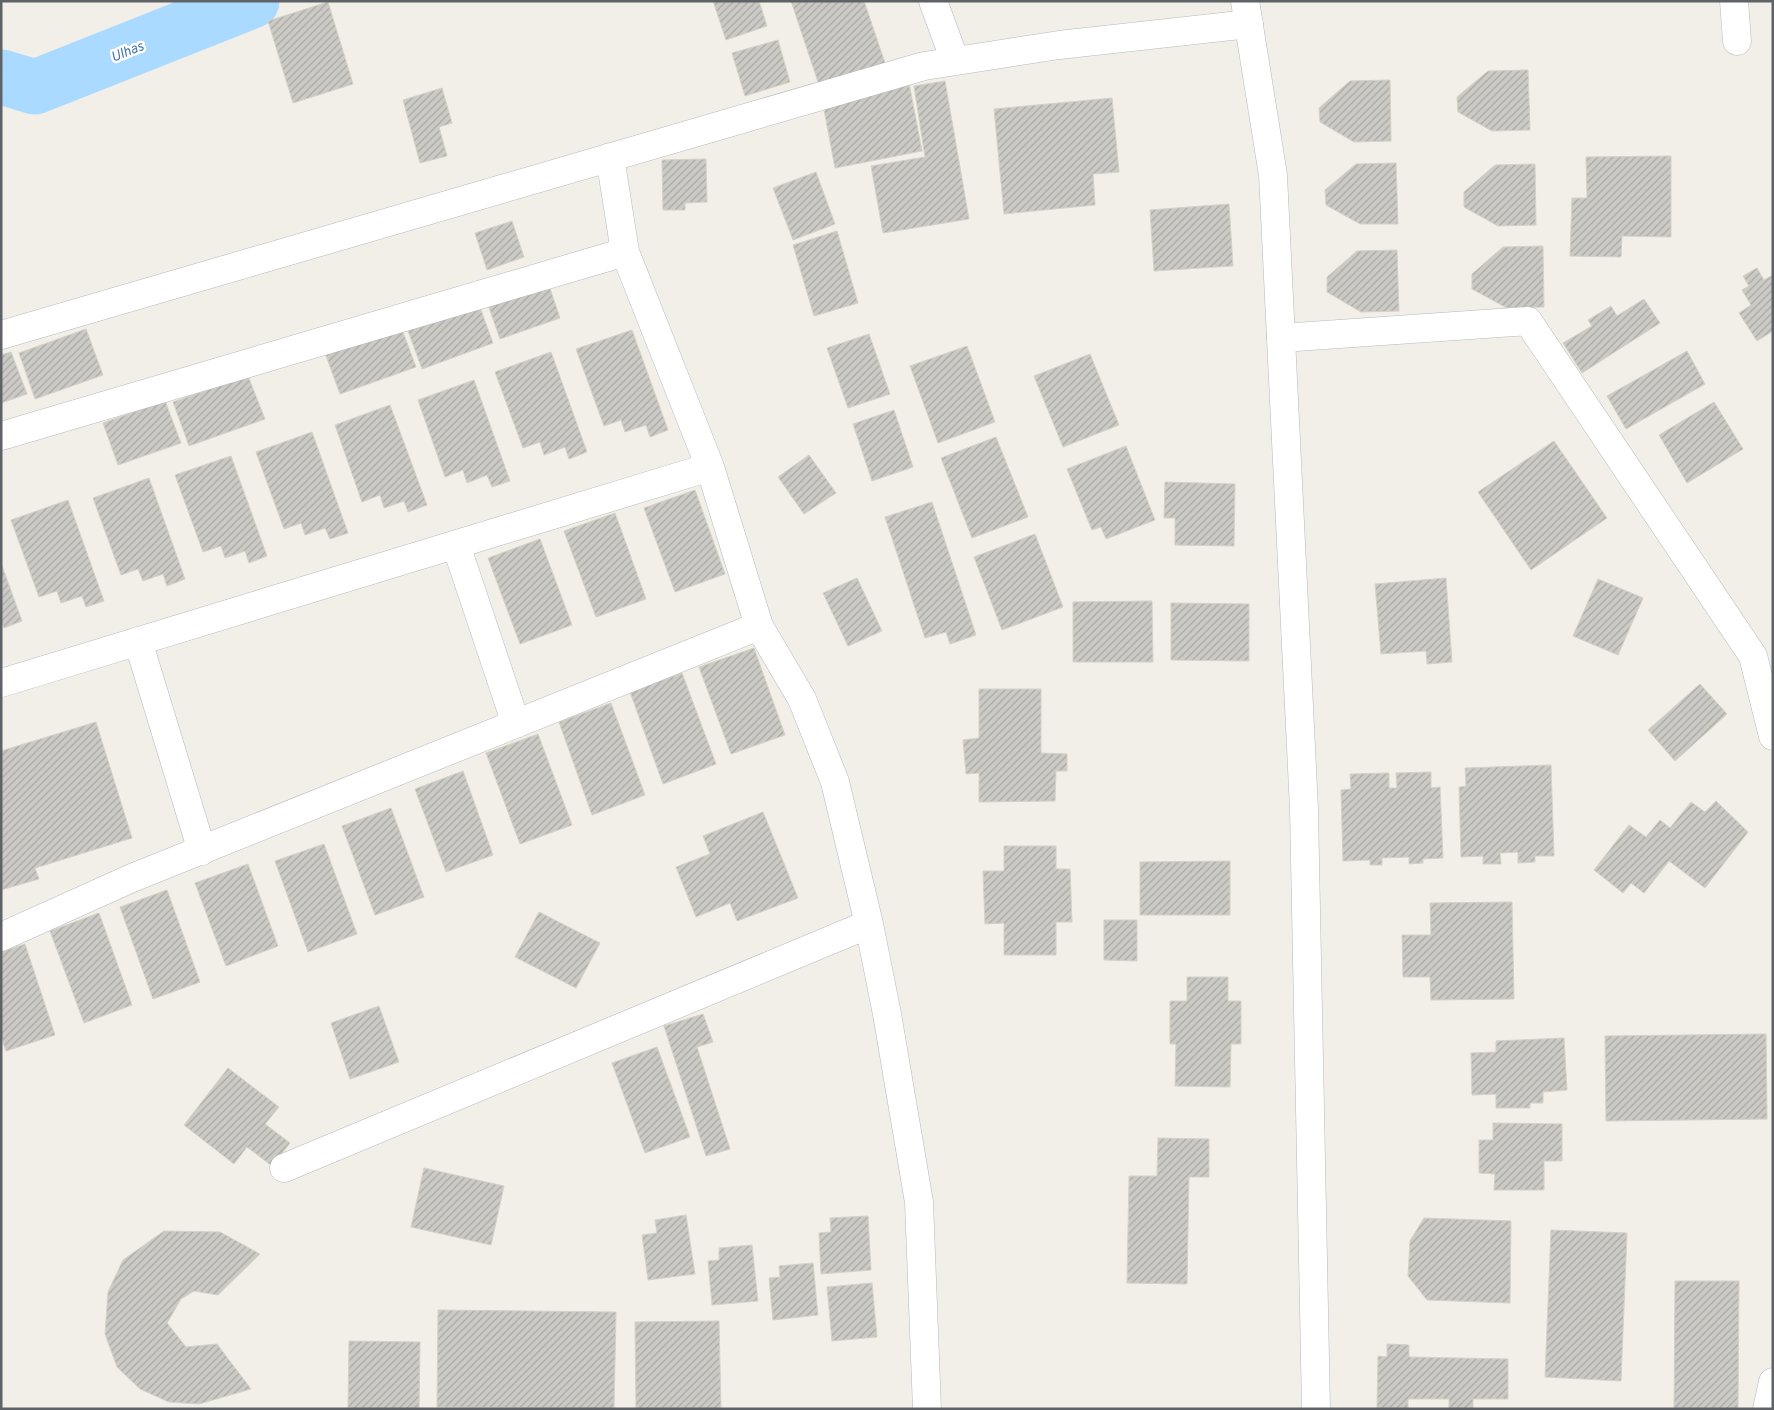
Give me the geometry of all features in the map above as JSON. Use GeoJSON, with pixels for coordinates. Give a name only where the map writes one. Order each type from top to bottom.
{"type":"FeatureCollection","features":[{"type":"Feature","properties":{"kind":"street"},"geometry":{"type":"LineString","coordinates":[[933,1],[955,61]]}},
{"type":"Feature","properties":{"kind":"street"},"geometry":{"type":"LineString","coordinates":[[1734,1],[1737,41]]}},
{"type":"Feature","properties":{"kind":"street"},"geometry":{"type":"LineString","coordinates":[[1,335],[924,66],[1247,13],[1273,175],[1304,809],[1316,1409]]}},
{"type":"Feature","properties":{"kind":"street"},"geometry":{"type":"LineString","coordinates":[[610,157],[625,252],[710,467],[760,626],[802,699],[835,782],[869,924],[887,1014],[919,1202],[927,1409]]}},
{"type":"Feature","properties":{"kind":"street"},"geometry":{"type":"LineString","coordinates":[[1,436],[625,252]]}},
{"type":"Feature","properties":{"kind":"street"},"geometry":{"type":"LineString","coordinates":[[1281,338],[1528,321],[1753,656],[1773,736]]}},
{"type":"Feature","properties":{"kind":"street"},"geometry":{"type":"LineString","coordinates":[[1,683],[710,467]]}},
{"type":"Feature","properties":{"kind":"street"},"geometry":{"type":"LineString","coordinates":[[456,545],[516,724]]}},
{"type":"Feature","properties":{"kind":"street"},"geometry":{"type":"LineString","coordinates":[[1,938],[132,878],[760,626]]}},
{"type":"Feature","properties":{"kind":"street"},"geometry":{"type":"LineString","coordinates":[[138,641],[202,851]]}},
{"type":"Feature","properties":{"kind":"street"},"geometry":{"type":"LineString","coordinates":[[284,1168],[869,924]]}},
{"type":"Feature","properties":{"kind":"street"},"geometry":{"type":"LineString","coordinates":[[1767,1409],[1773,1382]]}},
{"type":"Feature","properties":{"kind":"building"},"geometry":{"type":"Polygon","coordinates":[[[713,1],[759,1],[767,26],[726,40],[713,1]]]}},
{"type":"Feature","properties":{"kind":"building"},"geometry":{"type":"Polygon","coordinates":[[[791,1],[864,1],[885,63],[819,85],[791,1]]]}},
{"type":"Feature","properties":{"kind":"building"},"geometry":{"type":"Polygon","coordinates":[[[328,2],[353,84],[293,103],[268,21],[328,2]]]}},
{"type":"Feature","properties":{"kind":"building"},"geometry":{"type":"Polygon","coordinates":[[[778,40],[790,82],[745,96],[732,53],[778,40]]]}},
{"type":"Feature","properties":{"kind":"building"},"geometry":{"type":"Polygon","coordinates":[[[1528,70],[1530,130],[1492,131],[1458,112],[1457,97],[1488,71],[1528,70]]]}},
{"type":"Feature","properties":{"kind":"building"},"geometry":{"type":"Polygon","coordinates":[[[1390,80],[1391,141],[1354,142],[1320,122],[1319,108],[1350,81],[1390,80]]]}},
{"type":"Feature","properties":{"kind":"building"},"geometry":{"type":"Polygon","coordinates":[[[945,81],[969,219],[883,233],[871,166],[925,157],[914,86],[945,81]]]}},
{"type":"Feature","properties":{"kind":"building"},"geometry":{"type":"Polygon","coordinates":[[[909,83],[922,151],[835,168],[822,99],[909,83]]]}},
{"type":"Feature","properties":{"kind":"building"},"geometry":{"type":"Polygon","coordinates":[[[442,88],[452,123],[439,127],[447,156],[420,163],[403,100],[442,88]]]}},
{"type":"Feature","properties":{"kind":"building"},"geometry":{"type":"Polygon","coordinates":[[[1112,98],[1119,172],[1093,174],[1095,205],[1004,214],[994,109],[1112,98]]]}},
{"type":"Feature","properties":{"kind":"building"},"geometry":{"type":"Polygon","coordinates":[[[1671,156],[1671,237],[1622,236],[1621,257],[1570,256],[1572,198],[1587,198],[1586,157],[1671,156]]]}},
{"type":"Feature","properties":{"kind":"building"},"geometry":{"type":"Polygon","coordinates":[[[706,159],[707,202],[685,203],[685,210],[663,210],[662,160],[706,159]]]}},
{"type":"Feature","properties":{"kind":"building"},"geometry":{"type":"Polygon","coordinates":[[[1396,163],[1398,224],[1360,224],[1326,205],[1325,190],[1356,164],[1396,163]]]}},
{"type":"Feature","properties":{"kind":"building"},"geometry":{"type":"Polygon","coordinates":[[[1535,164],[1536,225],[1498,226],[1464,207],[1464,192],[1495,165],[1535,164]]]}},
{"type":"Feature","properties":{"kind":"building"},"geometry":{"type":"Polygon","coordinates":[[[816,172],[835,224],[793,240],[773,188],[816,172]]]}},
{"type":"Feature","properties":{"kind":"building"},"geometry":{"type":"Polygon","coordinates":[[[1229,204],[1233,266],[1154,271],[1150,210],[1229,204]]]}},
{"type":"Feature","properties":{"kind":"building"},"geometry":{"type":"Polygon","coordinates":[[[512,221],[524,257],[487,270],[475,233],[512,221]]]}},
{"type":"Feature","properties":{"kind":"building"},"geometry":{"type":"Polygon","coordinates":[[[837,231],[858,303],[814,316],[793,245],[837,231]]]}},
{"type":"Feature","properties":{"kind":"building"},"geometry":{"type":"Polygon","coordinates":[[[1543,246],[1544,307],[1507,308],[1472,289],[1472,274],[1503,247],[1543,246]]]}},
{"type":"Feature","properties":{"kind":"building"},"geometry":{"type":"Polygon","coordinates":[[[1397,250],[1399,311],[1361,312],[1327,292],[1327,277],[1357,251],[1397,250]]]}},
{"type":"Feature","properties":{"kind":"building"},"geometry":{"type":"Polygon","coordinates":[[[1757,268],[1764,280],[1773,275],[1773,331],[1757,341],[1739,313],[1751,305],[1742,290],[1749,286],[1743,276],[1757,268]]]}},
{"type":"Feature","properties":{"kind":"building"},"geometry":{"type":"Polygon","coordinates":[[[547,280],[560,318],[500,339],[487,302],[547,280]]]}},
{"type":"Feature","properties":{"kind":"building"},"geometry":{"type":"Polygon","coordinates":[[[1644,299],[1660,323],[1582,373],[1563,343],[1592,326],[1588,320],[1611,306],[1617,316],[1644,299]]]}},
{"type":"Feature","properties":{"kind":"building"},"geometry":{"type":"Polygon","coordinates":[[[478,302],[493,343],[422,369],[407,328],[478,302]]]}},
{"type":"Feature","properties":{"kind":"building"},"geometry":{"type":"Polygon","coordinates":[[[401,327],[416,367],[340,394],[325,353],[401,327]]]}},
{"type":"Feature","properties":{"kind":"building"},"geometry":{"type":"Polygon","coordinates":[[[86,329],[103,375],[35,399],[19,353],[86,329]]]}},
{"type":"Feature","properties":{"kind":"building"},"geometry":{"type":"Polygon","coordinates":[[[632,330],[668,430],[650,437],[646,425],[625,432],[621,420],[604,426],[576,349],[632,330]]]}},
{"type":"Feature","properties":{"kind":"building"},"geometry":{"type":"Polygon","coordinates":[[[869,334],[890,394],[848,408],[827,348],[869,334]]]}},
{"type":"Feature","properties":{"kind":"building"},"geometry":{"type":"Polygon","coordinates":[[[967,346],[995,422],[938,443],[910,366],[967,346]]]}},
{"type":"Feature","properties":{"kind":"building"},"geometry":{"type":"Polygon","coordinates":[[[1687,351],[1705,384],[1626,429],[1607,396],[1687,351]]]}},
{"type":"Feature","properties":{"kind":"building"},"geometry":{"type":"Polygon","coordinates":[[[11,352],[27,394],[1,403],[1,355],[11,352]]]}},
{"type":"Feature","properties":{"kind":"building"},"geometry":{"type":"Polygon","coordinates":[[[551,352],[587,452],[569,459],[565,447],[544,455],[540,442],[523,448],[495,372],[551,352]]]}},
{"type":"Feature","properties":{"kind":"building"},"geometry":{"type":"Polygon","coordinates":[[[1090,354],[1119,425],[1063,447],[1034,376],[1090,354]]]}},
{"type":"Feature","properties":{"kind":"building"},"geometry":{"type":"Polygon","coordinates":[[[248,376],[265,419],[189,446],[173,402],[248,376]]]}},
{"type":"Feature","properties":{"kind":"building"},"geometry":{"type":"Polygon","coordinates":[[[474,380],[510,481],[492,487],[487,475],[467,483],[463,470],[445,477],[418,400],[474,380]]]}},
{"type":"Feature","properties":{"kind":"building"},"geometry":{"type":"Polygon","coordinates":[[[165,401],[181,443],[118,465],[103,423],[165,401]]]}},
{"type":"Feature","properties":{"kind":"building"},"geometry":{"type":"Polygon","coordinates":[[[1714,402],[1743,449],[1687,483],[1659,435],[1714,402]]]}},
{"type":"Feature","properties":{"kind":"building"},"geometry":{"type":"Polygon","coordinates":[[[390,405],[427,505],[408,512],[404,501],[384,508],[380,495],[362,502],[335,425],[390,405]]]}},
{"type":"Feature","properties":{"kind":"building"},"geometry":{"type":"Polygon","coordinates":[[[894,410],[913,467],[872,481],[853,424],[894,410]]]}},
{"type":"Feature","properties":{"kind":"building"},"geometry":{"type":"Polygon","coordinates":[[[312,432],[348,533],[330,539],[325,528],[305,535],[301,523],[284,529],[256,452],[312,432]]]}},
{"type":"Feature","properties":{"kind":"building"},"geometry":{"type":"Polygon","coordinates":[[[996,437],[1028,517],[972,538],[941,458],[996,437]]]}},
{"type":"Feature","properties":{"kind":"building"},"geometry":{"type":"Polygon","coordinates":[[[1554,441],[1607,518],[1531,570],[1478,492],[1554,441]]]}},
{"type":"Feature","properties":{"kind":"building"},"geometry":{"type":"Polygon","coordinates":[[[1126,446],[1155,520],[1106,539],[1101,527],[1092,530],[1067,469],[1126,446]]]}},
{"type":"Feature","properties":{"kind":"building"},"geometry":{"type":"Polygon","coordinates":[[[809,455],[836,493],[804,514],[778,477],[809,455]]]}},
{"type":"Feature","properties":{"kind":"building"},"geometry":{"type":"Polygon","coordinates":[[[231,456],[267,556],[249,563],[245,551],[225,558],[221,546],[203,552],[175,475],[231,456]]]}},
{"type":"Feature","properties":{"kind":"building"},"geometry":{"type":"Polygon","coordinates":[[[149,478],[185,579],[167,586],[163,574],[143,581],[138,569],[121,575],[93,498],[149,478]]]}},
{"type":"Feature","properties":{"kind":"building"},"geometry":{"type":"Polygon","coordinates":[[[1165,482],[1235,484],[1234,546],[1175,545],[1175,518],[1164,518],[1165,482]]]}},
{"type":"Feature","properties":{"kind":"building"},"geometry":{"type":"Polygon","coordinates":[[[695,490],[725,574],[675,592],[644,508],[695,490]]]}},
{"type":"Feature","properties":{"kind":"building"},"geometry":{"type":"Polygon","coordinates":[[[68,500],[104,601],[86,607],[82,596],[61,603],[57,591],[39,597],[11,520],[68,500]]]}},
{"type":"Feature","properties":{"kind":"building"},"geometry":{"type":"Polygon","coordinates":[[[932,502],[976,635],[950,644],[946,632],[925,638],[885,517],[932,502]]]}},
{"type":"Feature","properties":{"kind":"building"},"geometry":{"type":"Polygon","coordinates":[[[615,513],[646,599],[596,617],[564,531],[615,513]]]}},
{"type":"Feature","properties":{"kind":"building"},"geometry":{"type":"Polygon","coordinates":[[[1035,534],[1063,607],[1002,630],[974,557],[1035,534]]]}},
{"type":"Feature","properties":{"kind":"building"},"geometry":{"type":"Polygon","coordinates":[[[540,539],[572,625],[520,644],[488,558],[540,539]]]}},
{"type":"Feature","properties":{"kind":"building"},"geometry":{"type":"Polygon","coordinates":[[[1,563],[22,621],[4,628],[1,620],[1,563]]]}},
{"type":"Feature","properties":{"kind":"building"},"geometry":{"type":"Polygon","coordinates":[[[857,578],[882,631],[848,646],[823,593],[857,578]]]}},
{"type":"Feature","properties":{"kind":"building"},"geometry":{"type":"Polygon","coordinates":[[[1446,578],[1452,662],[1427,664],[1426,651],[1381,654],[1375,584],[1446,578]]]}},
{"type":"Feature","properties":{"kind":"building"},"geometry":{"type":"Polygon","coordinates":[[[1598,579],[1643,598],[1618,655],[1573,636],[1598,579]]]}},
{"type":"Feature","properties":{"kind":"building"},"geometry":{"type":"Polygon","coordinates":[[[1152,601],[1153,662],[1073,662],[1073,602],[1152,601]]]}},
{"type":"Feature","properties":{"kind":"building"},"geometry":{"type":"Polygon","coordinates":[[[1171,603],[1249,604],[1249,661],[1171,660],[1171,603]]]}},
{"type":"Feature","properties":{"kind":"building"},"geometry":{"type":"Polygon","coordinates":[[[754,648],[785,735],[731,754],[699,667],[754,648]]]}},
{"type":"Feature","properties":{"kind":"building"},"geometry":{"type":"Polygon","coordinates":[[[682,673],[716,764],[663,784],[630,692],[682,673]]]}},
{"type":"Feature","properties":{"kind":"building"},"geometry":{"type":"Polygon","coordinates":[[[1700,684],[1727,714],[1675,761],[1648,730],[1700,684]]]}},
{"type":"Feature","properties":{"kind":"building"},"geometry":{"type":"Polygon","coordinates":[[[979,689],[1041,689],[1041,753],[1067,754],[1067,771],[1056,771],[1055,801],[979,802],[979,773],[966,774],[963,740],[979,738],[979,689]]]}},
{"type":"Feature","properties":{"kind":"building"},"geometry":{"type":"Polygon","coordinates":[[[611,703],[645,795],[592,815],[559,722],[611,703]]]}},
{"type":"Feature","properties":{"kind":"building"},"geometry":{"type":"Polygon","coordinates":[[[96,722],[132,838],[35,868],[39,879],[1,890],[1,751],[96,722]]]}},
{"type":"Feature","properties":{"kind":"building"},"geometry":{"type":"Polygon","coordinates":[[[538,734],[572,825],[520,844],[486,753],[538,734]]]}},
{"type":"Feature","properties":{"kind":"building"},"geometry":{"type":"Polygon","coordinates":[[[1551,765],[1554,856],[1535,856],[1535,862],[1518,863],[1518,852],[1500,853],[1501,864],[1483,864],[1483,856],[1461,857],[1459,787],[1466,786],[1465,768],[1551,765]]]}},
{"type":"Feature","properties":{"kind":"building"},"geometry":{"type":"Polygon","coordinates":[[[463,771],[493,855],[446,872],[415,789],[463,771]]]}},
{"type":"Feature","properties":{"kind":"building"},"geometry":{"type":"Polygon","coordinates":[[[1431,772],[1431,788],[1440,787],[1443,858],[1423,859],[1423,863],[1409,864],[1409,857],[1382,858],[1382,865],[1370,865],[1370,860],[1343,861],[1341,790],[1351,789],[1350,774],[1389,773],[1389,788],[1397,788],[1396,773],[1431,772]]]}},
{"type":"Feature","properties":{"kind":"building"},"geometry":{"type":"Polygon","coordinates":[[[1716,801],[1748,832],[1705,888],[1669,861],[1644,893],[1631,883],[1623,893],[1594,870],[1629,825],[1646,837],[1660,820],[1670,828],[1691,802],[1705,812],[1716,801]]]}},
{"type":"Feature","properties":{"kind":"building"},"geometry":{"type":"Polygon","coordinates":[[[391,808],[424,897],[375,915],[342,826],[391,808]]]}},
{"type":"Feature","properties":{"kind":"building"},"geometry":{"type":"Polygon","coordinates":[[[763,812],[798,898],[737,921],[730,903],[696,917],[676,867],[710,854],[703,836],[763,812]]]}},
{"type":"Feature","properties":{"kind":"building"},"geometry":{"type":"Polygon","coordinates":[[[324,844],[357,934],[308,952],[275,861],[324,844]]]}},
{"type":"Feature","properties":{"kind":"building"},"geometry":{"type":"Polygon","coordinates":[[[1004,846],[1056,846],[1056,869],[1070,869],[1072,922],[1056,922],[1056,955],[1004,955],[1004,923],[985,924],[983,871],[1004,871],[1004,846]]]}},
{"type":"Feature","properties":{"kind":"building"},"geometry":{"type":"Polygon","coordinates":[[[1230,861],[1230,915],[1140,915],[1140,862],[1230,861]]]}},
{"type":"Feature","properties":{"kind":"building"},"geometry":{"type":"Polygon","coordinates":[[[248,864],[278,946],[226,966],[195,883],[248,864]]]}},
{"type":"Feature","properties":{"kind":"building"},"geometry":{"type":"Polygon","coordinates":[[[167,890],[200,982],[153,999],[120,907],[167,890]]]}},
{"type":"Feature","properties":{"kind":"building"},"geometry":{"type":"Polygon","coordinates":[[[1512,902],[1514,999],[1431,1000],[1430,977],[1403,977],[1402,935],[1431,935],[1430,903],[1512,902]]]}},
{"type":"Feature","properties":{"kind":"building"},"geometry":{"type":"Polygon","coordinates":[[[539,912],[600,943],[576,988],[515,957],[539,912]]]}},
{"type":"Feature","properties":{"kind":"building"},"geometry":{"type":"Polygon","coordinates":[[[99,913],[132,1005],[84,1023],[50,931],[99,913]]]}},
{"type":"Feature","properties":{"kind":"building"},"geometry":{"type":"Polygon","coordinates":[[[1104,920],[1137,920],[1137,961],[1104,960],[1104,920]]]}},
{"type":"Feature","properties":{"kind":"building"},"geometry":{"type":"Polygon","coordinates":[[[25,944],[55,1035],[6,1051],[1,1037],[1,952],[25,944]]]}},
{"type":"Feature","properties":{"kind":"building"},"geometry":{"type":"Polygon","coordinates":[[[1187,977],[1228,977],[1228,1001],[1241,1001],[1241,1044],[1231,1044],[1230,1087],[1175,1086],[1176,1044],[1170,1044],[1170,1001],[1187,1001],[1187,977]]]}},
{"type":"Feature","properties":{"kind":"building"},"geometry":{"type":"Polygon","coordinates":[[[379,1006],[399,1062],[350,1079],[331,1023],[379,1006]]]}},
{"type":"Feature","properties":{"kind":"building"},"geometry":{"type":"Polygon","coordinates":[[[703,1014],[713,1042],[697,1047],[730,1149],[706,1156],[664,1026],[703,1014]]]}},
{"type":"Feature","properties":{"kind":"building"},"geometry":{"type":"Polygon","coordinates":[[[1766,1034],[1767,1119],[1606,1121],[1605,1036],[1766,1034]]]}},
{"type":"Feature","properties":{"kind":"building"},"geometry":{"type":"Polygon","coordinates":[[[1564,1038],[1567,1090],[1543,1092],[1543,1103],[1530,1103],[1530,1108],[1496,1108],[1496,1094],[1472,1095],[1471,1053],[1496,1052],[1496,1041],[1564,1038]]]}},
{"type":"Feature","properties":{"kind":"building"},"geometry":{"type":"Polygon","coordinates":[[[657,1047],[690,1137],[645,1153],[612,1063],[657,1047]]]}},
{"type":"Feature","properties":{"kind":"building"},"geometry":{"type":"Polygon","coordinates":[[[228,1068],[279,1107],[265,1124],[290,1143],[272,1166],[247,1147],[234,1164],[184,1125],[228,1068]]]}},
{"type":"Feature","properties":{"kind":"building"},"geometry":{"type":"Polygon","coordinates":[[[1493,1123],[1562,1124],[1562,1161],[1544,1161],[1544,1190],[1494,1190],[1495,1174],[1479,1173],[1479,1140],[1493,1140],[1493,1123]]]}},
{"type":"Feature","properties":{"kind":"building"},"geometry":{"type":"Polygon","coordinates":[[[1158,1138],[1209,1139],[1209,1177],[1189,1177],[1187,1284],[1127,1283],[1129,1176],[1157,1176],[1158,1138]]]}},
{"type":"Feature","properties":{"kind":"building"},"geometry":{"type":"Polygon","coordinates":[[[424,1168],[504,1186],[491,1245],[411,1227],[424,1168]]]}},
{"type":"Feature","properties":{"kind":"building"},"geometry":{"type":"Polygon","coordinates":[[[686,1215],[695,1274],[648,1280],[642,1235],[657,1233],[655,1220],[686,1215]]]}},
{"type":"Feature","properties":{"kind":"building"},"geometry":{"type":"Polygon","coordinates":[[[868,1216],[871,1270],[821,1274],[819,1233],[831,1232],[830,1218],[868,1216]]]}},
{"type":"Feature","properties":{"kind":"building"},"geometry":{"type":"Polygon","coordinates":[[[1424,1218],[1511,1221],[1510,1303],[1427,1300],[1408,1276],[1410,1241],[1424,1218]]]}},
{"type":"Feature","properties":{"kind":"building"},"geometry":{"type":"Polygon","coordinates":[[[1551,1230],[1627,1233],[1621,1381],[1545,1377],[1551,1230]]]}},
{"type":"Feature","properties":{"kind":"building"},"geometry":{"type":"Polygon","coordinates":[[[164,1231],[220,1232],[260,1254],[218,1295],[194,1291],[181,1299],[167,1323],[186,1347],[217,1344],[251,1389],[199,1404],[169,1402],[140,1389],[117,1367],[105,1334],[108,1292],[123,1260],[164,1231]]]}},
{"type":"Feature","properties":{"kind":"building"},"geometry":{"type":"Polygon","coordinates":[[[752,1245],[758,1301],[712,1305],[708,1261],[719,1260],[719,1248],[752,1245]]]}},
{"type":"Feature","properties":{"kind":"building"},"geometry":{"type":"Polygon","coordinates":[[[813,1263],[818,1315],[773,1320],[769,1278],[780,1277],[779,1266],[813,1263]]]}},
{"type":"Feature","properties":{"kind":"building"},"geometry":{"type":"Polygon","coordinates":[[[1675,1281],[1739,1281],[1738,1409],[1674,1409],[1675,1281]]]}},
{"type":"Feature","properties":{"kind":"building"},"geometry":{"type":"Polygon","coordinates":[[[872,1283],[877,1337],[832,1341],[827,1287],[872,1283]]]}},
{"type":"Feature","properties":{"kind":"building"},"geometry":{"type":"Polygon","coordinates":[[[438,1310],[616,1312],[614,1409],[437,1407],[438,1310]]]}},
{"type":"Feature","properties":{"kind":"building"},"geometry":{"type":"Polygon","coordinates":[[[719,1321],[721,1409],[636,1409],[635,1322],[719,1321]]]}},
{"type":"Feature","properties":{"kind":"building"},"geometry":{"type":"Polygon","coordinates":[[[349,1341],[420,1342],[419,1409],[348,1409],[349,1341]]]}},
{"type":"Feature","properties":{"kind":"building"},"geometry":{"type":"Polygon","coordinates":[[[1387,1344],[1409,1345],[1409,1357],[1508,1359],[1508,1399],[1473,1399],[1473,1409],[1449,1409],[1449,1399],[1408,1399],[1408,1409],[1377,1409],[1378,1356],[1387,1357],[1387,1344]]]}},
{"type":"Feature","properties":{"kind":"waterway","name":"Ulhas"},"geometry":{"type":"LineString","coordinates":[[1,77],[35,87],[252,1]]}}]}
